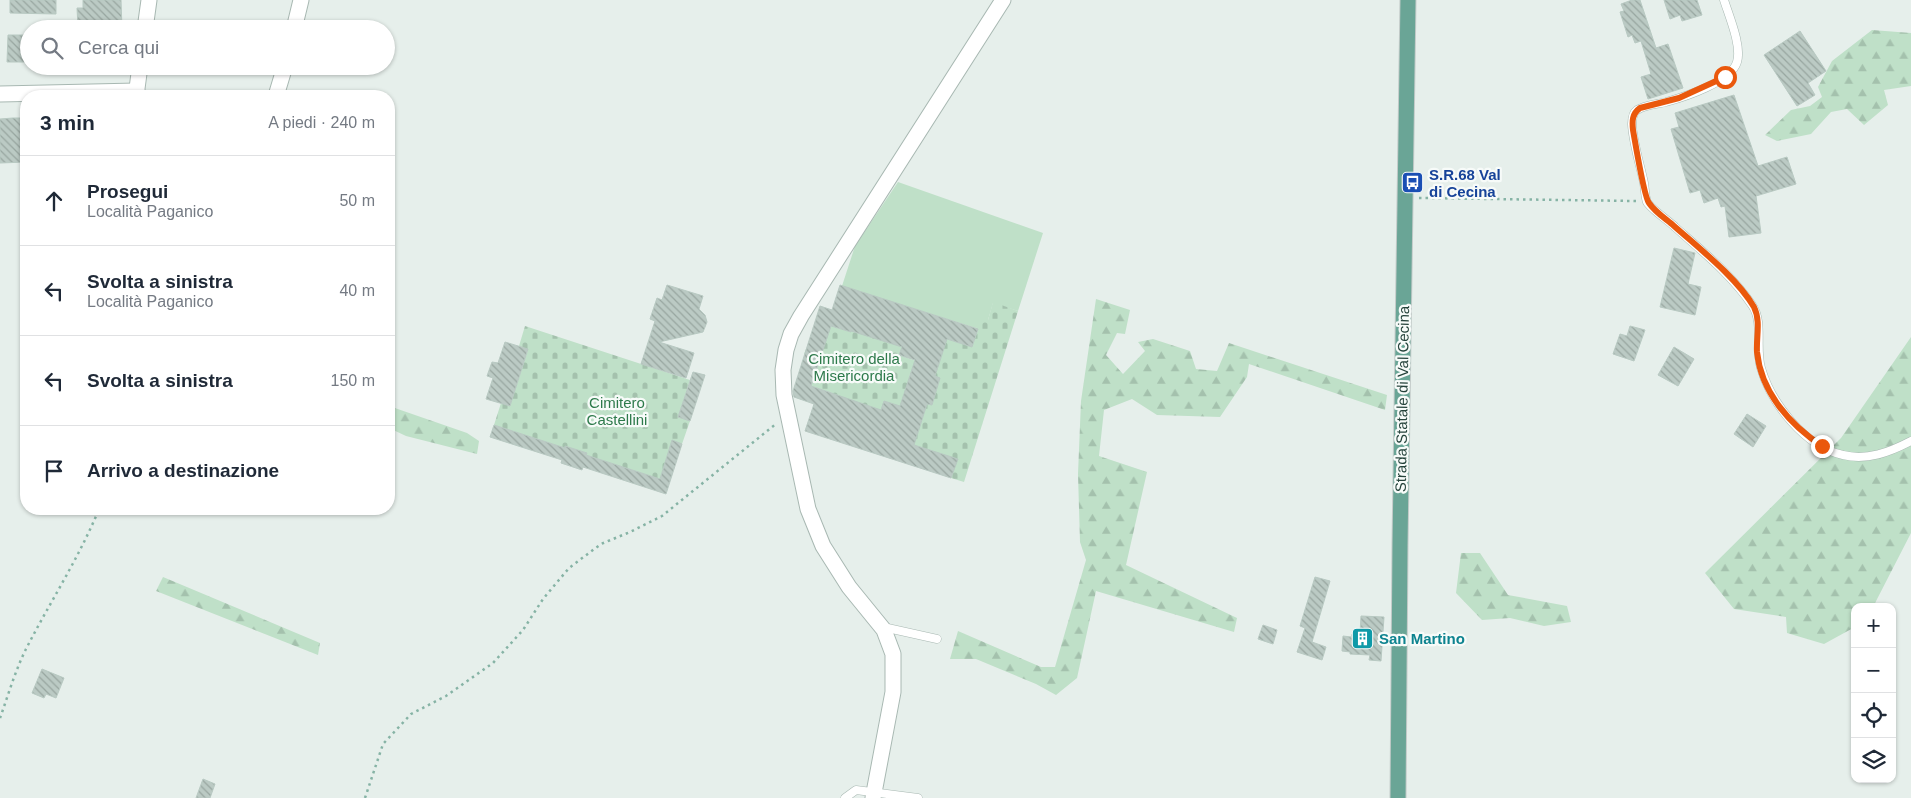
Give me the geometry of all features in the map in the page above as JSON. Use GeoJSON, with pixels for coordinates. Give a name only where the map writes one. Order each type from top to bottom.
{"type":"FeatureCollection","features":[{"type":"Feature","properties":{"kind":"main road","name":"Strada Statale di Val Cecina"},"geometry":{"type":"LineString","coordinates":[[1398,798],[1408,0]]}},
{"type":"Feature","properties":{"kind":"street"},"geometry":{"type":"LineString","coordinates":[[146,20],[149,0]]}},
{"type":"Feature","properties":{"kind":"street"},"geometry":{"type":"LineString","coordinates":[[296,20],[301,0]]}},
{"type":"Feature","properties":{"kind":"street"},"geometry":{"type":"LineString","coordinates":[[874,795],[893,692],[893,654],[881,626],[834,564],[814,527],[805,495],[784,394],[783,370],[786,350],[791,334],[801,316],[1003,0]]}},
{"type":"Feature","properties":{"kind":"street"},"geometry":{"type":"LineString","coordinates":[[137,90],[139,75]]}},
{"type":"Feature","properties":{"kind":"street"},"geometry":{"type":"LineString","coordinates":[[278,90],[282,75]]}},
{"type":"Feature","properties":{"kind":"street"},"geometry":{"type":"LineString","coordinates":[[0,94],[20,94]]}},
{"type":"Feature","properties":{"kind":"lane"},"geometry":{"type":"LineString","coordinates":[[1724,0],[1737,46],[1737,60],[1734,69],[1725,77],[1704,88],[1679,98],[1640,108],[1633,116],[1633,130],[1648,202],[1740,288],[1753,306],[1757,319],[1757,352],[1760,366],[1771,394],[1793,423],[1812,439],[1842,455],[1864,457],[1878,455],[1911,440]]}},
{"type":"Feature","properties":{"kind":"lane"},"geometry":{"type":"LineString","coordinates":[[881,626],[937,639]]}},
{"type":"Feature","properties":{"kind":"lane"},"geometry":{"type":"LineString","coordinates":[[845,798],[856,790],[874,795],[918,798]]}},
{"type":"Feature","properties":{"kind":"path"},"geometry":{"type":"LineString","coordinates":[[1405,198],[1648,202]]}},
{"type":"Feature","properties":{"kind":"path"},"geometry":{"type":"LineString","coordinates":[[365,798],[383,744],[411,714],[446,696],[494,663],[523,630],[543,599],[569,568],[601,544],[662,516],[788,415]]}},
{"type":"Feature","properties":{"kind":"path"},"geometry":{"type":"LineString","coordinates":[[0,718],[25,650],[68,575],[87,539],[97,515]]}},
{"type":"Feature","properties":{"kind":"green space"},"geometry":{"type":"Polygon","coordinates":[[[1872,30],[1911,33],[1911,86],[1884,90],[1888,105],[1864,125],[1847,109],[1831,112],[1811,134],[1777,141],[1765,135],[1791,110],[1810,106],[1822,97],[1818,87],[1832,61],[1872,30]]]}},
{"type":"Feature","properties":{"kind":"green space"},"geometry":{"type":"Polygon","coordinates":[[[898,182],[1043,233],[1018,311],[993,303],[988,320],[976,328],[842,286],[855,246],[898,182]]]}},
{"type":"Feature","properties":{"kind":"green space"},"geometry":{"type":"Polygon","coordinates":[[[1096,299],[1130,310],[1125,334],[1117,333],[1106,355],[1123,374],[1145,351],[1138,342],[1153,339],[1190,351],[1196,369],[1217,371],[1229,343],[1387,395],[1385,410],[1249,364],[1247,377],[1220,417],[1157,415],[1132,399],[1104,410],[1099,456],[1147,472],[1126,565],[1237,618],[1234,632],[1096,591],[1077,678],[1056,695],[1036,684],[976,659],[950,659],[958,631],[1041,667],[1055,667],[1086,560],[1080,542],[1078,474],[1081,401],[1096,299]]]}},
{"type":"Feature","properties":{"kind":"green space","name":"Cimitero della Misericordia"},"geometry":{"type":"Polygon","coordinates":[[[993,302],[1018,311],[964,482],[951,478],[957,459],[836,420],[832,393],[811,386],[820,360],[804,354],[806,349],[822,353],[830,326],[851,332],[855,318],[835,303],[972,347],[980,317],[988,320],[993,302]],[[944,346],[902,347],[899,355],[916,361],[910,374],[902,407],[884,401],[881,410],[917,435],[927,404],[932,405],[940,378],[935,376],[944,346]]]}},
{"type":"Feature","properties":{"kind":"green space","name":"Cimitero Castellini"},"geometry":{"type":"Polygon","coordinates":[[[525,326],[690,380],[678,417],[690,421],[682,444],[672,441],[660,479],[586,455],[587,453],[565,446],[565,448],[494,425],[501,403],[510,406],[528,350],[519,346],[525,326]]]}},
{"type":"Feature","properties":{"kind":"green space"},"geometry":{"type":"Polygon","coordinates":[[[1911,337],[1911,533],[1875,603],[1851,603],[1851,629],[1824,644],[1787,633],[1786,617],[1734,609],[1705,573],[1841,438],[1911,337]]]}},
{"type":"Feature","properties":{"kind":"green space"},"geometry":{"type":"Polygon","coordinates":[[[395,408],[467,433],[479,441],[477,454],[406,436],[395,431],[395,408]]]}},
{"type":"Feature","properties":{"kind":"green space"},"geometry":{"type":"Polygon","coordinates":[[[1461,553],[1480,553],[1508,595],[1567,606],[1571,622],[1544,626],[1510,618],[1482,620],[1456,593],[1461,553]]]}},
{"type":"Feature","properties":{"kind":"green space"},"geometry":{"type":"Polygon","coordinates":[[[163,577],[320,643],[318,655],[156,591],[163,577]]]}},
{"type":"Feature","properties":{"kind":"building"},"geometry":{"type":"Polygon","coordinates":[[[10,0],[56,0],[56,14],[10,13],[10,0]]]}},
{"type":"Feature","properties":{"kind":"building"},"geometry":{"type":"Polygon","coordinates":[[[83,0],[121,0],[122,20],[78,20],[77,8],[83,8],[83,0]]]}},
{"type":"Feature","properties":{"kind":"building"},"geometry":{"type":"Polygon","coordinates":[[[1632,0],[1640,0],[1656,48],[1668,44],[1683,88],[1648,99],[1641,77],[1651,74],[1641,41],[1635,43],[1632,35],[1628,37],[1620,12],[1624,11],[1621,4],[1632,0]]]}},
{"type":"Feature","properties":{"kind":"building"},"geometry":{"type":"Polygon","coordinates":[[[1664,0],[1697,0],[1702,15],[1682,21],[1680,15],[1670,19],[1664,0]]]}},
{"type":"Feature","properties":{"kind":"building"},"geometry":{"type":"Polygon","coordinates":[[[1800,31],[1826,71],[1808,83],[1815,95],[1797,106],[1764,55],[1800,31]]]}},
{"type":"Feature","properties":{"kind":"building"},"geometry":{"type":"Polygon","coordinates":[[[8,35],[20,35],[20,62],[7,62],[8,35]]]}},
{"type":"Feature","properties":{"kind":"building"},"geometry":{"type":"Polygon","coordinates":[[[1734,95],[1758,166],[1787,157],[1796,184],[1756,196],[1761,233],[1729,237],[1725,206],[1721,207],[1718,198],[1704,203],[1700,190],[1690,193],[1671,129],[1679,127],[1675,113],[1734,95]]]}},
{"type":"Feature","properties":{"kind":"building"},"geometry":{"type":"Polygon","coordinates":[[[20,118],[20,162],[0,163],[0,119],[20,118]]]}},
{"type":"Feature","properties":{"kind":"building"},"geometry":{"type":"Polygon","coordinates":[[[1674,248],[1695,253],[1688,284],[1701,287],[1695,315],[1660,307],[1674,248]]]}},
{"type":"Feature","properties":{"kind":"building"},"geometry":{"type":"Polygon","coordinates":[[[667,285],[703,296],[699,309],[705,315],[707,322],[703,332],[659,342],[694,353],[686,378],[641,364],[655,321],[650,319],[657,298],[662,300],[667,285]]]}},
{"type":"Feature","properties":{"kind":"building"},"geometry":{"type":"Polygon","coordinates":[[[840,285],[978,329],[972,347],[947,339],[935,376],[940,378],[932,405],[927,404],[914,445],[958,459],[951,478],[805,431],[814,404],[794,397],[793,391],[820,306],[832,310],[840,285]],[[831,326],[811,386],[881,410],[884,401],[900,406],[915,360],[899,355],[902,347],[831,326]]]}},
{"type":"Feature","properties":{"kind":"building"},"geometry":{"type":"Polygon","coordinates":[[[1630,326],[1645,330],[1634,361],[1613,354],[1620,334],[1627,336],[1630,326]]]}},
{"type":"Feature","properties":{"kind":"building"},"geometry":{"type":"Polygon","coordinates":[[[505,342],[528,349],[510,406],[486,399],[493,378],[487,376],[492,362],[498,363],[505,342]]]}},
{"type":"Feature","properties":{"kind":"building"},"geometry":{"type":"Polygon","coordinates":[[[1674,347],[1694,359],[1678,386],[1658,375],[1674,347]]]}},
{"type":"Feature","properties":{"kind":"building"},"geometry":{"type":"Polygon","coordinates":[[[693,372],[705,375],[690,421],[678,417],[693,372]]]}},
{"type":"Feature","properties":{"kind":"building"},"geometry":{"type":"Polygon","coordinates":[[[1747,414],[1766,426],[1753,447],[1734,434],[1747,414]]]}},
{"type":"Feature","properties":{"kind":"building"},"geometry":{"type":"Polygon","coordinates":[[[494,425],[565,448],[565,446],[587,453],[586,455],[660,479],[672,440],[682,444],[666,494],[583,467],[582,470],[561,463],[562,460],[490,437],[494,425]]]}},
{"type":"Feature","properties":{"kind":"building"},"geometry":{"type":"Polygon","coordinates":[[[1315,577],[1330,581],[1312,642],[1326,647],[1322,660],[1297,652],[1305,628],[1300,626],[1315,577]]]}},
{"type":"Feature","properties":{"kind":"building","name":"San Martino"},"geometry":{"type":"Polygon","coordinates":[[[1361,616],[1384,617],[1381,661],[1369,660],[1370,655],[1350,654],[1350,652],[1342,651],[1343,636],[1351,637],[1352,634],[1360,634],[1361,616]]]}},
{"type":"Feature","properties":{"kind":"building"},"geometry":{"type":"Polygon","coordinates":[[[1263,625],[1277,630],[1273,644],[1258,639],[1263,625]]]}},
{"type":"Feature","properties":{"kind":"building"},"geometry":{"type":"Polygon","coordinates":[[[42,669],[64,678],[56,698],[46,694],[44,698],[32,693],[42,669]]]}},
{"type":"Feature","properties":{"kind":"building"},"geometry":{"type":"Polygon","coordinates":[[[203,779],[215,784],[210,798],[196,798],[203,779]]]}},
{"type":"Feature","properties":{"kind":"place","name":"S.R.68 Val di Cecina"},"geometry":{"type":"Point","coordinates":[1413,183]}},
{"type":"Feature","properties":{"kind":"place","name":"San Martino"},"geometry":{"type":"Point","coordinates":[1363,638]}},
{"type":"Feature","properties":{"kind":"route"},"geometry":{"type":"LineString","coordinates":[[1725,77],[1679,98],[1640,108],[1635,113],[1632,124],[1648,202],[1740,288],[1753,306],[1757,319],[1757,352],[1766,384],[1783,412],[1793,423],[1822,446]]}}]}
